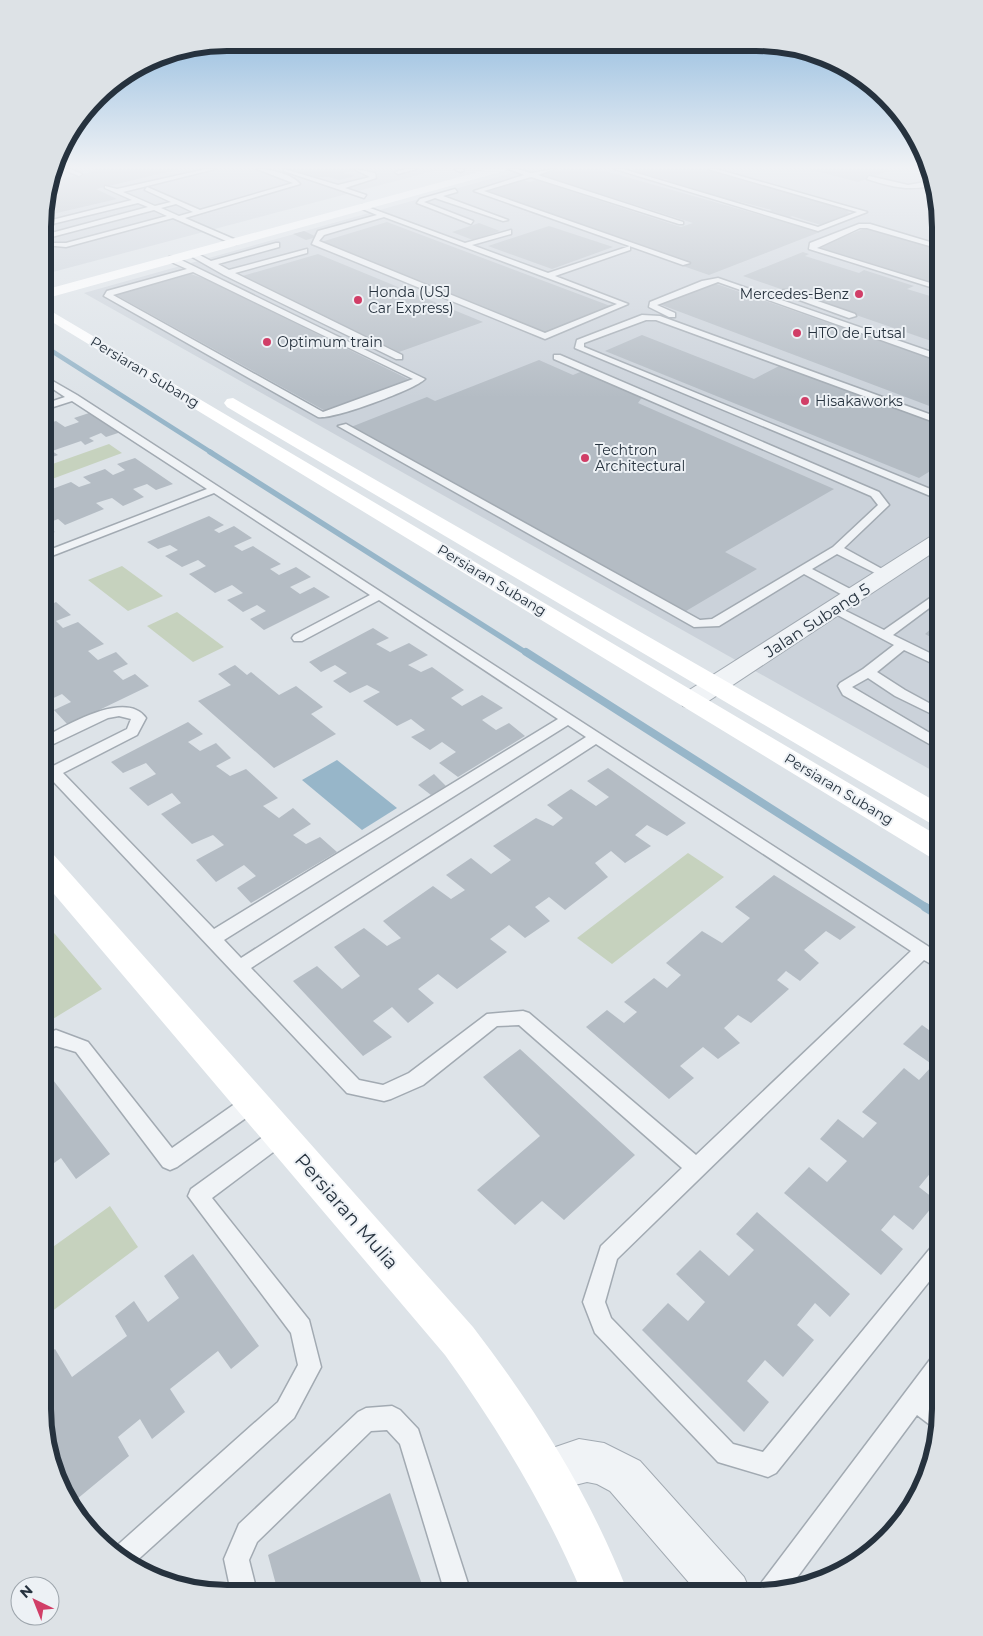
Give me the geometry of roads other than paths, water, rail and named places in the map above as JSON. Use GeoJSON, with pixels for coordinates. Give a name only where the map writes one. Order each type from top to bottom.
{"type":"FeatureCollection","features":[{"type":"Feature","properties":{"kind":"street"},"geometry":{"type":"LineString","coordinates":[[51,293],[190,245]]}},
{"type":"Feature","properties":{"kind":"street"},"geometry":{"type":"LineString","coordinates":[[51,293],[221,245]]}},
{"type":"Feature","properties":{"kind":"street","name":"Persiaran Subang"},"geometry":{"type":"LineString","coordinates":[[51,299],[212,390],[932,811]]}},
{"type":"Feature","properties":{"kind":"street","name":"Persiaran Subang"},"geometry":{"type":"LineString","coordinates":[[51,299],[692,700],[931,845]]}},
{"type":"Feature","properties":{"kind":"street","name":"Jalan Subang 5"},"geometry":{"type":"LineString","coordinates":[[692,700],[834,610],[932,545]]}},
{"type":"Feature","properties":{"kind":"street","name":"Persiaran Mulia"},"geometry":{"type":"LineString","coordinates":[[51,870],[459,1341],[501,1396],[547,1470],[588,1552],[602,1585]]}},
{"type":"Feature","properties":{"kind":"street"},"geometry":{"type":"LineString","coordinates":[[547,1470],[579,1459],[603,1463],[625,1476],[721,1585]]}},
{"type":"Feature","properties":{"kind":"lane"},"geometry":{"type":"LineString","coordinates":[[210,264],[282,245]]}},
{"type":"Feature","properties":{"kind":"lane"},"geometry":{"type":"LineString","coordinates":[[227,273],[304,251],[284,245]]}},
{"type":"Feature","properties":{"kind":"lane"},"geometry":{"type":"LineString","coordinates":[[323,245],[545,336],[624,304],[467,245]]}},
{"type":"Feature","properties":{"kind":"lane"},"geometry":{"type":"LineString","coordinates":[[634,245],[686,263]]}},
{"type":"Feature","properties":{"kind":"lane"},"geometry":{"type":"LineString","coordinates":[[813,245],[813,249],[932,286]]}},
{"type":"Feature","properties":{"kind":"lane"},"geometry":{"type":"LineString","coordinates":[[547,276],[627,248]]}},
{"type":"Feature","properties":{"kind":"lane"},"geometry":{"type":"LineString","coordinates":[[191,254],[399,357]]}},
{"type":"Feature","properties":{"kind":"lane"},"geometry":{"type":"LineString","coordinates":[[822,259],[861,272]]}},
{"type":"Feature","properties":{"kind":"lane"},"geometry":{"type":"LineString","coordinates":[[168,260],[420,379],[402,388],[346,409],[328,415],[320,415],[108,294],[190,271]]}},
{"type":"Feature","properties":{"kind":"lane"},"geometry":{"type":"LineString","coordinates":[[932,355],[718,280],[705,283],[653,304],[653,307],[660,311],[932,411]]}},
{"type":"Feature","properties":{"kind":"lane"},"geometry":{"type":"LineString","coordinates":[[911,287],[932,294]]}},
{"type":"Feature","properties":{"kind":"lane"},"geometry":{"type":"LineString","coordinates":[[786,292],[859,318]]}},
{"type":"Feature","properties":{"kind":"lane"},"geometry":{"type":"LineString","coordinates":[[932,418],[657,318],[646,316],[580,342],[578,348],[932,490]]}},
{"type":"Feature","properties":{"kind":"lane"},"geometry":{"type":"LineString","coordinates":[[343,426],[698,624],[715,623],[837,549],[884,505],[875,494],[558,357]]}},
{"type":"Feature","properties":{"kind":"lane"},"geometry":{"type":"LineString","coordinates":[[51,383],[931,956]]}},
{"type":"Feature","properties":{"kind":"lane"},"geometry":{"type":"LineString","coordinates":[[51,405],[74,397]]}},
{"type":"Feature","properties":{"kind":"lane"},"geometry":{"type":"LineString","coordinates":[[51,553],[215,489]]}},
{"type":"Feature","properties":{"kind":"lane"},"geometry":{"type":"LineString","coordinates":[[837,549],[887,575]]}},
{"type":"Feature","properties":{"kind":"lane"},"geometry":{"type":"LineString","coordinates":[[804,570],[854,596]]}},
{"type":"Feature","properties":{"kind":"lane"},"geometry":{"type":"LineString","coordinates":[[298,638],[379,595]]}},
{"type":"Feature","properties":{"kind":"lane"},"geometry":{"type":"LineString","coordinates":[[885,635],[932,601]]}},
{"type":"Feature","properties":{"kind":"lane"},"geometry":{"type":"LineString","coordinates":[[834,610],[932,659]]}},
{"type":"Feature","properties":{"kind":"lane"},"geometry":{"type":"LineString","coordinates":[[903,644],[868,672],[845,686],[848,692],[932,740]]}},
{"type":"Feature","properties":{"kind":"lane"},"geometry":{"type":"LineString","coordinates":[[868,672],[900,693],[932,710]]}},
{"type":"Feature","properties":{"kind":"lane"},"geometry":{"type":"LineString","coordinates":[[51,740],[114,710],[134,713],[138,718],[132,732],[51,772]]}},
{"type":"Feature","properties":{"kind":"lane"},"geometry":{"type":"LineString","coordinates":[[213,938],[568,718]]}},
{"type":"Feature","properties":{"kind":"lane"},"geometry":{"type":"LineString","coordinates":[[240,967],[596,736]]}},
{"type":"Feature","properties":{"kind":"lane"},"geometry":{"type":"LineString","coordinates":[[51,777],[213,938],[354,1087],[384,1093],[416,1078],[493,1019],[523,1018],[696,1168]]}},
{"type":"Feature","properties":{"kind":"lane"},"geometry":{"type":"LineString","coordinates":[[931,957],[696,1168],[608,1254],[594,1302],[602,1325],[726,1454],[768,1465],[931,1263]]}},
{"type":"Feature","properties":{"kind":"lane"},"geometry":{"type":"LineString","coordinates":[[51,1040],[56,1038],[82,1047],[170,1161],[253,1102]]}},
{"type":"Feature","properties":{"kind":"lane"},"geometry":{"type":"LineString","coordinates":[[127,1553],[286,1410],[310,1367],[301,1328],[198,1196],[282,1135]]}},
{"type":"Feature","properties":{"kind":"lane"},"geometry":{"type":"LineString","coordinates":[[776,1583],[931,1377]]}},
{"type":"Feature","properties":{"kind":"lane"},"geometry":{"type":"LineString","coordinates":[[915,1398],[931,1412]]}},
{"type":"Feature","properties":{"kind":"lane"},"geometry":{"type":"LineString","coordinates":[[242,1585],[236,1559],[248,1533],[366,1420],[392,1418],[410,1437],[456,1585]]}},
{"type":"Feature","properties":{"kind":"water"},"geometry":{"type":"Polygon","coordinates":[[[337,760],[397,808],[362,830],[302,780],[337,760]]]}},
{"type":"Feature","properties":{"kind":"waterway"},"geometry":{"type":"LineString","coordinates":[[51,350],[212,453]]}},
{"type":"Feature","properties":{"kind":"waterway"},"geometry":{"type":"LineString","coordinates":[[210,452],[528,654]]}},
{"type":"Feature","properties":{"kind":"waterway"},"geometry":{"type":"LineString","coordinates":[[526,652],[927,908]]}},
{"type":"Feature","properties":{"kind":"waterway"},"geometry":{"type":"LineString","coordinates":[[925,907],[931,911]]}},
{"type":"Feature","properties":{"kind":"place","name":"Mercedes-Benz"},"geometry":{"type":"Point","coordinates":[859,294]}},
{"type":"Feature","properties":{"kind":"place","name":"Honda (USJ Car Express)"},"geometry":{"type":"Point","coordinates":[358,300]}},
{"type":"Feature","properties":{"kind":"place","name":"HTO de Futsal"},"geometry":{"type":"Point","coordinates":[797,333]}},
{"type":"Feature","properties":{"kind":"place","name":"Optimum train"},"geometry":{"type":"Point","coordinates":[267,342]}},
{"type":"Feature","properties":{"kind":"place","name":"Hisakaworks"},"geometry":{"type":"Point","coordinates":[805,401]}},
{"type":"Feature","properties":{"kind":"place","name":"Techtron Architectural"},"geometry":{"type":"Point","coordinates":[585,458]}}]}
